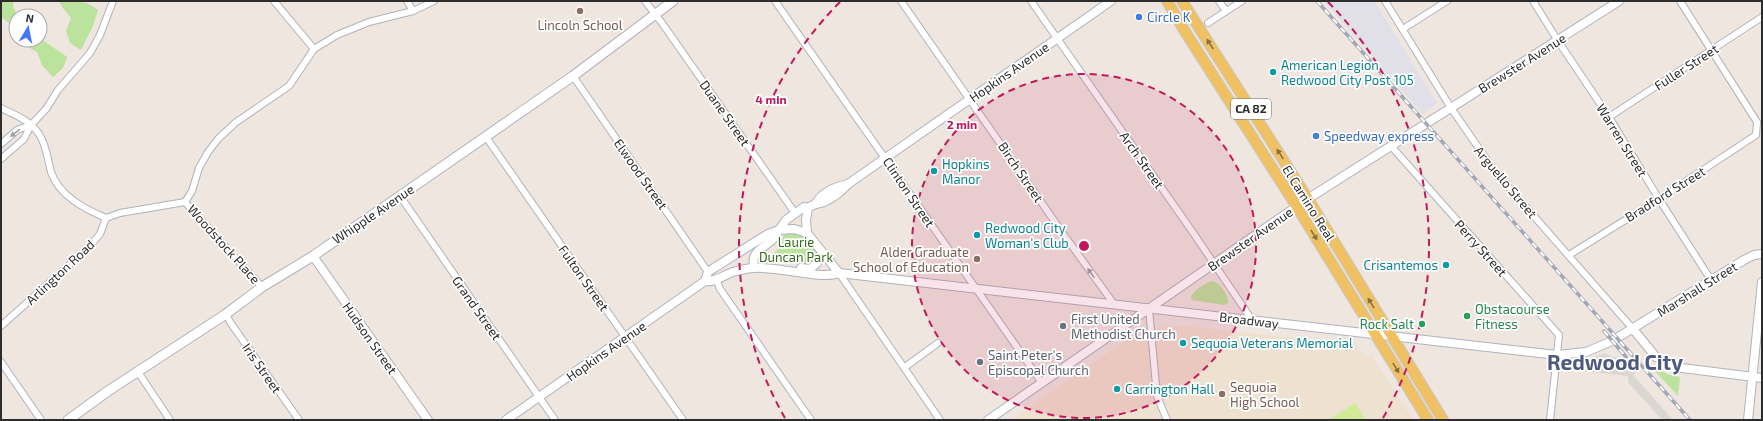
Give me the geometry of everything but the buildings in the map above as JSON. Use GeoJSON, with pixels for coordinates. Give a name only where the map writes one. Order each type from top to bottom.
{"type":"FeatureCollection","features":[{"type":"Feature","properties":{"kind":"main road","name":"Whipple Avenue"},"geometry":{"type":"LineString","coordinates":[[68,420],[226,314],[262,287],[313,256],[400,196],[573,76],[673,1]]}},
{"type":"Feature","properties":{"kind":"main road","name":"El Camino Real"},"geometry":{"type":"LineString","coordinates":[[1167,1],[1297,207],[1428,420]]}},
{"type":"Feature","properties":{"kind":"main road","name":"El Camino Real"},"geometry":{"type":"LineString","coordinates":[[1182,1],[1308,198],[1443,420]]}},
{"type":"Feature","properties":{"kind":"street"},"geometry":{"type":"LineString","coordinates":[[1,159],[24,138],[31,125],[46,108],[58,90],[90,53],[100,35],[113,1]]}},
{"type":"Feature","properties":{"kind":"street"},"geometry":{"type":"LineString","coordinates":[[274,1],[314,49]]}},
{"type":"Feature","properties":{"kind":"street"},"geometry":{"type":"LineString","coordinates":[[407,1],[413,11]]}},
{"type":"Feature","properties":{"kind":"street"},"geometry":{"type":"LineString","coordinates":[[1,108],[19,116],[40,134],[52,174],[65,193],[80,206],[106,218],[120,213],[185,202],[192,191],[199,168],[208,152],[218,139],[235,122],[289,86],[314,49],[338,35],[369,22],[413,11],[434,1]]}},
{"type":"Feature","properties":{"kind":"street","name":"Duane Street"},"geometry":{"type":"LineString","coordinates":[[645,1],[795,213]]}},
{"type":"Feature","properties":{"kind":"street","name":"Clinton Street"},"geometry":{"type":"LineString","coordinates":[[775,1],[1042,383]]}},
{"type":"Feature","properties":{"kind":"street","name":"Birch Street"},"geometry":{"type":"LineString","coordinates":[[901,1],[1064,235],[1114,304]]}},
{"type":"Feature","properties":{"kind":"street","name":"Arch Street"},"geometry":{"type":"LineString","coordinates":[[1031,1],[1252,320]]}},
{"type":"Feature","properties":{"kind":"street","name":"Hopkins Avenue"},"geometry":{"type":"LineString","coordinates":[[755,268],[753,259],[755,254],[773,239],[786,220],[795,213],[804,207],[808,208],[816,203],[821,196],[836,186],[848,184],[1111,1]]}},
{"type":"Feature","properties":{"kind":"street"},"geometry":{"type":"LineString","coordinates":[[1219,1],[1226,11]]}},
{"type":"Feature","properties":{"kind":"street"},"geometry":{"type":"LineString","coordinates":[[1208,23],[1242,1]]}},
{"type":"Feature","properties":{"kind":"street","name":"Arguello Street"},"geometry":{"type":"LineString","coordinates":[[1385,1],[1451,108],[1496,173],[1570,255],[1633,329]]}},
{"type":"Feature","properties":{"kind":"street"},"geometry":{"type":"LineString","coordinates":[[1403,29],[1447,1]]}},
{"type":"Feature","properties":{"kind":"street","name":"Warren Street"},"geometry":{"type":"LineString","coordinates":[[1533,1],[1609,117],[1711,280]]}},
{"type":"Feature","properties":{"kind":"street","name":"Brewster Avenue"},"geometry":{"type":"LineString","coordinates":[[988,420],[1308,198],[1619,1]]}},
{"type":"Feature","properties":{"kind":"street"},"geometry":{"type":"LineString","coordinates":[[1680,1],[1711,50]]}},
{"type":"Feature","properties":{"kind":"street","name":"Fuller Street"},"geometry":{"type":"LineString","coordinates":[[1609,117],[1762,17]]}},
{"type":"Feature","properties":{"kind":"street","name":"Bradford Street"},"geometry":{"type":"LineString","coordinates":[[1570,255],[1753,137],[1757,131],[1757,122],[1711,50]]}},
{"type":"Feature","properties":{"kind":"street","name":"Elwood Street"},"geometry":{"type":"LineString","coordinates":[[573,76],[708,272]]}},
{"type":"Feature","properties":{"kind":"street"},"geometry":{"type":"LineString","coordinates":[[10,151],[2,144],[17,130],[31,125]]}},
{"type":"Feature","properties":{"kind":"street","name":"Fulton Street"},"geometry":{"type":"LineString","coordinates":[[486,136],[683,420]]}},
{"type":"Feature","properties":{"kind":"street","name":"Perry Street"},"geometry":{"type":"LineString","coordinates":[[1391,146],[1449,213],[1557,332],[1559,338],[1550,420]]}},
{"type":"Feature","properties":{"kind":"street","name":"Grand Street"},"geometry":{"type":"LineString","coordinates":[[400,196],[555,420]]}},
{"type":"Feature","properties":{"kind":"street","name":"Woodstock Place"},"geometry":{"type":"LineString","coordinates":[[185,202],[262,287]]}},
{"type":"Feature","properties":{"kind":"street"},"geometry":{"type":"LineString","coordinates":[[806,233],[808,208]]}},
{"type":"Feature","properties":{"kind":"street","name":"Arlington Road"},"geometry":{"type":"LineString","coordinates":[[1,326],[88,248],[100,234],[106,218]]}},
{"type":"Feature","properties":{"kind":"street"},"geometry":{"type":"LineString","coordinates":[[779,230],[794,229],[806,233],[839,273],[940,420]]}},
{"type":"Feature","properties":{"kind":"street","name":"Hopkins Avenue"},"geometry":{"type":"LineString","coordinates":[[708,272],[768,234],[779,230]]}},
{"type":"Feature","properties":{"kind":"street"},"geometry":{"type":"LineString","coordinates":[[784,269],[789,266],[810,269],[817,263],[822,252]]}},
{"type":"Feature","properties":{"kind":"street","name":"Marshall Street"},"geometry":{"type":"LineString","coordinates":[[1633,329],[1750,257],[1762,254]]}},
{"type":"Feature","properties":{"kind":"street","name":"Hudson Street"},"geometry":{"type":"LineString","coordinates":[[313,256],[428,420]]}},
{"type":"Feature","properties":{"kind":"street"},"geometry":{"type":"LineString","coordinates":[[731,258],[729,265],[720,271],[716,279],[720,289],[811,420]]}},
{"type":"Feature","properties":{"kind":"street","name":"Broadway"},"geometry":{"type":"LineString","coordinates":[[716,279],[733,272],[755,268],[784,269],[831,276],[839,273],[1557,355],[1594,350],[1633,329]]}},
{"type":"Feature","properties":{"kind":"street"},"geometry":{"type":"LineString","coordinates":[[705,281],[708,272]]}},
{"type":"Feature","properties":{"kind":"street","name":"Hopkins Avenue"},"geometry":{"type":"LineString","coordinates":[[506,420],[705,281],[710,282],[716,279]]}},
{"type":"Feature","properties":{"kind":"street"},"geometry":{"type":"LineString","coordinates":[[1748,420],[1762,282]]}},
{"type":"Feature","properties":{"kind":"street"},"geometry":{"type":"LineString","coordinates":[[1149,309],[1157,396],[1167,420]]}},
{"type":"Feature","properties":{"kind":"street","name":"Iris Street"},"geometry":{"type":"LineString","coordinates":[[226,314],[299,420]]}},
{"type":"Feature","properties":{"kind":"street"},"geometry":{"type":"LineString","coordinates":[[1633,329],[1656,357],[1674,367],[1762,378]]}},
{"type":"Feature","properties":{"kind":"street"},"geometry":{"type":"LineString","coordinates":[[904,367],[938,343]]}},
{"type":"Feature","properties":{"kind":"street"},"geometry":{"type":"LineString","coordinates":[[1,362],[41,420]]}},
{"type":"Feature","properties":{"kind":"street"},"geometry":{"type":"LineString","coordinates":[[138,372],[170,420]]}},
{"type":"Feature","properties":{"kind":"shaded area"},"geometry":{"type":"Polygon","coordinates":[[[1324,1],[1374,1],[1437,103],[1423,114],[1324,1]]]}},
{"type":"Feature","properties":{"kind":"shaded area","name":"Sequoia High School"},"geometry":{"type":"Polygon","coordinates":[[[1179,325],[1348,344],[1358,347],[1361,353],[1368,357],[1372,356],[1413,420],[1011,420],[1129,338],[1156,328],[1179,325]]]}},
{"type":"Feature","properties":{"kind":"shaded area"},"geometry":{"type":"Polygon","coordinates":[[[1605,353],[1612,357],[1622,358],[1630,367],[1628,367],[1627,371],[1635,372],[1633,375],[1673,420],[1662,420],[1628,382],[1628,376],[1564,369],[1563,362],[1588,359],[1605,353]],[[1601,363],[1600,368],[1625,371],[1625,367],[1601,363]]]}},
{"type":"Feature","properties":{"kind":"green space"},"geometry":{"type":"Polygon","coordinates":[[[1,1],[14,1],[14,8],[8,8],[8,22],[1,17],[1,1]]]}},
{"type":"Feature","properties":{"kind":"green space"},"geometry":{"type":"Polygon","coordinates":[[[59,1],[75,1],[85,3],[98,10],[93,26],[81,50],[70,43],[66,31],[71,18],[59,1]]]}},
{"type":"Feature","properties":{"kind":"green space"},"geometry":{"type":"Polygon","coordinates":[[[48,44],[67,57],[63,68],[53,77],[42,65],[37,52],[30,48],[48,48],[48,44]]]}},
{"type":"Feature","properties":{"kind":"green space","name":"Laurie Duncan Park"},"geometry":{"type":"Polygon","coordinates":[[[791,232],[805,238],[813,245],[815,254],[813,260],[803,265],[782,262],[772,264],[762,262],[782,247],[783,236],[791,232]]]}},
{"type":"Feature","properties":{"kind":"green space"},"geometry":{"type":"Polygon","coordinates":[[[1213,281],[1224,290],[1228,303],[1224,305],[1192,300],[1191,297],[1197,289],[1213,281]]]}},
{"type":"Feature","properties":{"kind":"green space"},"geometry":{"type":"Polygon","coordinates":[[[1600,363],[1626,367],[1625,371],[1600,368],[1600,363]]]}},
{"type":"Feature","properties":{"kind":"green space"},"geometry":{"type":"Polygon","coordinates":[[[1654,366],[1667,374],[1680,377],[1678,396],[1652,368],[1654,366]]]}},
{"type":"Feature","properties":{"kind":"green space"},"geometry":{"type":"Polygon","coordinates":[[[1355,403],[1366,420],[1328,420],[1355,403]]]}},
{"type":"Feature","properties":{"kind":"railway"},"geometry":{"type":"LineString","coordinates":[[1317,1],[1690,420]]}},
{"type":"Feature","properties":{"kind":"railway"},"geometry":{"type":"LineString","coordinates":[[1604,331],[1626,357]]}},
{"type":"Feature","properties":{"kind":"place","name":"Lincoln School"},"geometry":{"type":"Point","coordinates":[580,11]}},
{"type":"Feature","properties":{"kind":"place","name":"Circle K"},"geometry":{"type":"Point","coordinates":[1139,17]}},
{"type":"Feature","properties":{"kind":"place","name":"American Legion Redwood City Post 105"},"geometry":{"type":"Point","coordinates":[1273,72]}},
{"type":"Feature","properties":{"kind":"place","name":"Speedway express"},"geometry":{"type":"Point","coordinates":[1316,136]}},
{"type":"Feature","properties":{"kind":"place","name":"Hopkins Manor"},"geometry":{"type":"Point","coordinates":[934,171]}},
{"type":"Feature","properties":{"kind":"place","name":"Redwood City Woman's Club"},"geometry":{"type":"Point","coordinates":[977,235]}},
{"type":"Feature","properties":{"kind":"place","name":"Alder Graduate School of Education"},"geometry":{"type":"Point","coordinates":[977,259]}},
{"type":"Feature","properties":{"kind":"place","name":"Crisantemos"},"geometry":{"type":"Point","coordinates":[1446,265]}},
{"type":"Feature","properties":{"kind":"place","name":"Obstacourse Fitness"},"geometry":{"type":"Point","coordinates":[1467,316]}},
{"type":"Feature","properties":{"kind":"place","name":"Rock Salt"},"geometry":{"type":"Point","coordinates":[1422,324]}},
{"type":"Feature","properties":{"kind":"place","name":"First United Methodist Church"},"geometry":{"type":"Point","coordinates":[1063,326]}},
{"type":"Feature","properties":{"kind":"place","name":"Sequoia Veterans Memorial"},"geometry":{"type":"Point","coordinates":[1183,343]}},
{"type":"Feature","properties":{"kind":"place","name":"Saint Peter's Episcopal Church"},"geometry":{"type":"Point","coordinates":[980,362]}},
{"type":"Feature","properties":{"kind":"place","name":"Carrington Hall"},"geometry":{"type":"Point","coordinates":[1117,389]}},
{"type":"Feature","properties":{"kind":"place","name":"Sequoia High School"},"geometry":{"type":"Point","coordinates":[1222,394]}},
{"type":"Feature","properties":{"kind":"district","name":"Redwood City"},"geometry":{"type":"Point","coordinates":[1615,363]}}]}
